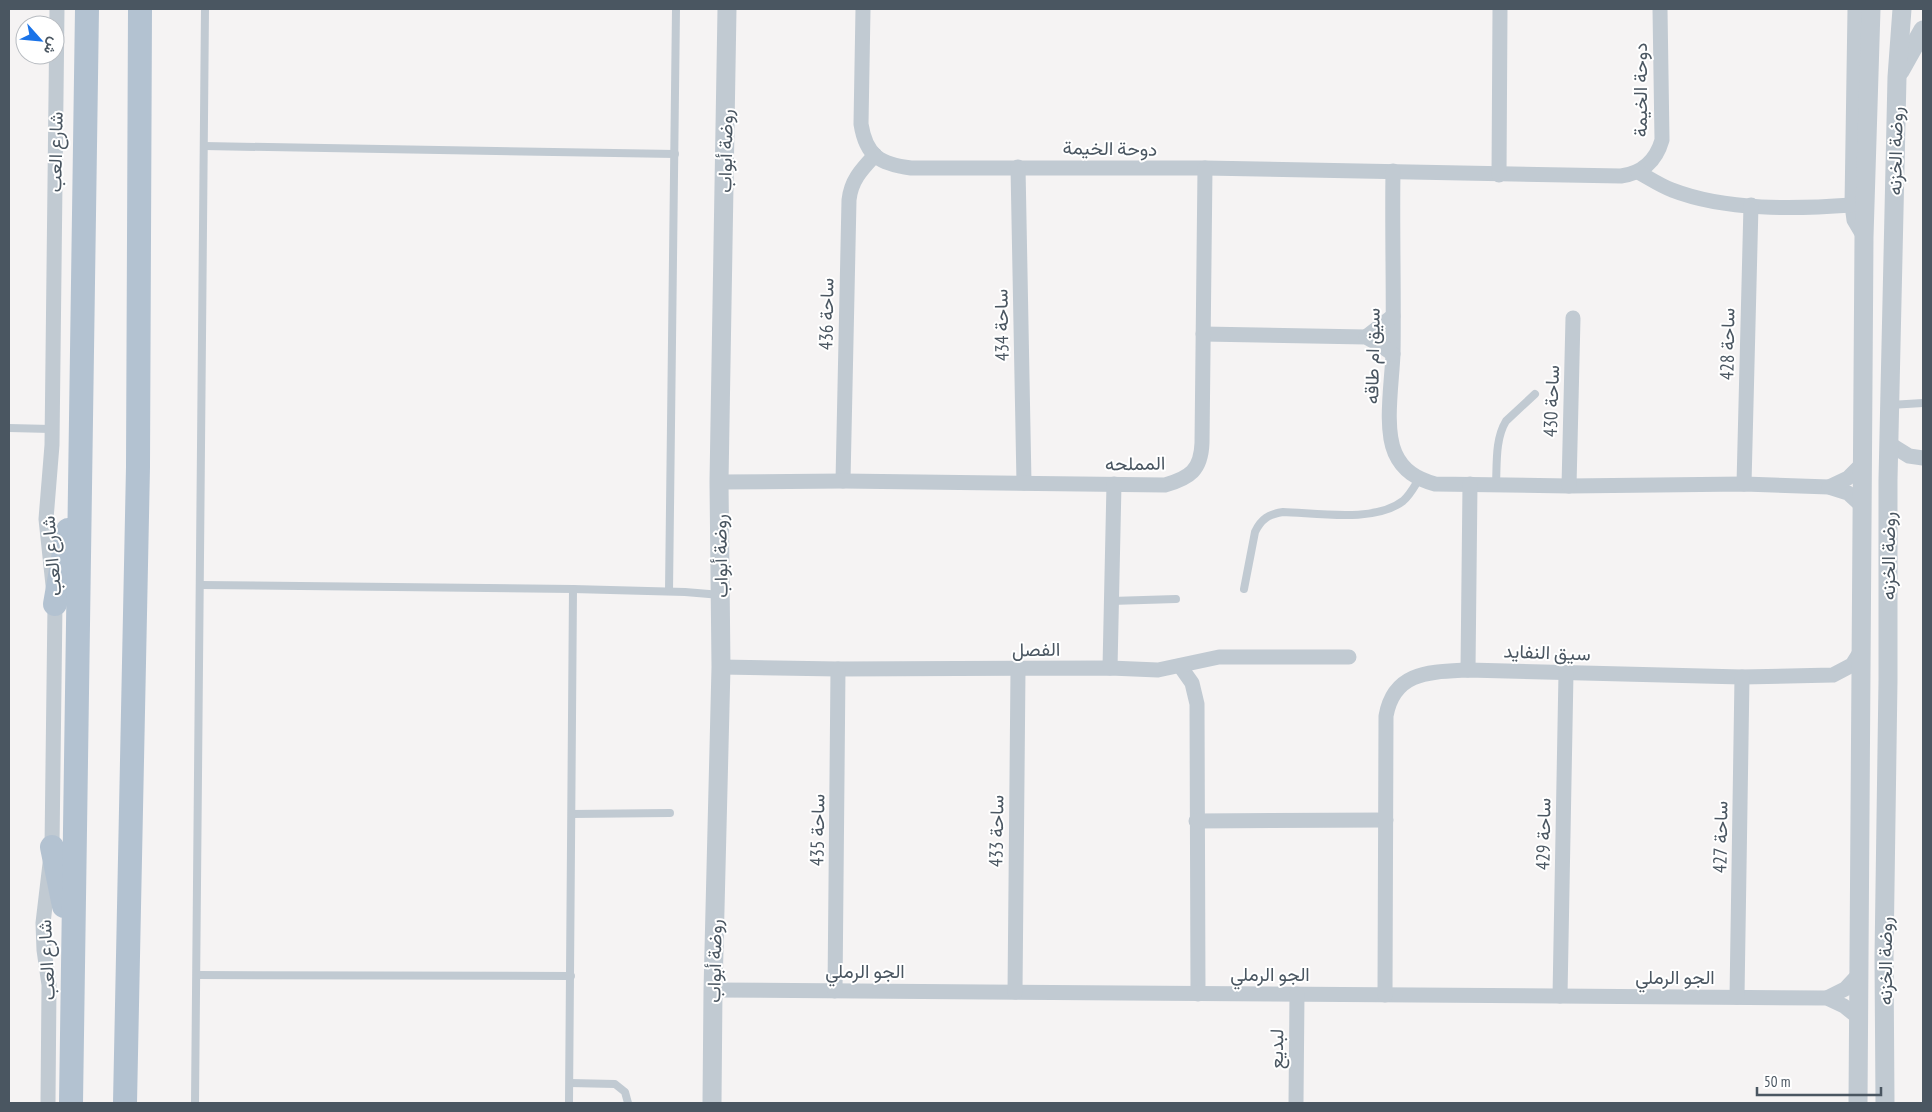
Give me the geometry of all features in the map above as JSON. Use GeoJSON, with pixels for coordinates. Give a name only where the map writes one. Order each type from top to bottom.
{"type":"FeatureCollection","features":[{"type":"Feature","properties":{"kind":"main road"},"geometry":{"type":"LineString","coordinates":[[125,1103],[138,467],[140,9]]}},
{"type":"Feature","properties":{"kind":"main road","name":"شارع العب"},"geometry":{"type":"LineString","coordinates":[[71,1103],[87,10]]}},
{"type":"Feature","properties":{"kind":"main road"},"geometry":{"type":"LineString","coordinates":[[55,604],[81,454]]}},
{"type":"Feature","properties":{"kind":"main road"},"geometry":{"type":"LineString","coordinates":[[52,847],[73,948]]}},
{"type":"Feature","properties":{"kind":"street","name":"شارع العب"},"geometry":{"type":"LineString","coordinates":[[48,1103],[49,985],[44,950],[43,924],[46,881],[52,847],[55,604],[46,519],[52,429],[57,9]]}},
{"type":"Feature","properties":{"kind":"street","name":"روضة أبواب"},"geometry":{"type":"LineString","coordinates":[[712,1103],[721,667],[719,482],[727,9]]}},
{"type":"Feature","properties":{"kind":"street"},"geometry":{"type":"LineString","coordinates":[[864,9],[861,124],[864,140],[875,155]]}},
{"type":"Feature","properties":{"kind":"street"},"geometry":{"type":"LineString","coordinates":[[1499,175],[1500,9]]}},
{"type":"Feature","properties":{"kind":"street","name":"دوحة الخيمة"},"geometry":{"type":"LineString","coordinates":[[875,155],[886,163],[911,168],[1205,168],[1621,176],[1638,172],[1654,160],[1662,140],[1660,9]]}},
{"type":"Feature","properties":{"kind":"street"},"geometry":{"type":"LineString","coordinates":[[1855,9],[1852,205],[1854,220],[1864,237]]}},
{"type":"Feature","properties":{"kind":"street","name":"روضة الخزنه"},"geometry":{"type":"LineString","coordinates":[[1858,1103],[1864,237],[1871,9]]}},
{"type":"Feature","properties":{"kind":"street","name":"روضة الخزنه"},"geometry":{"type":"LineString","coordinates":[[1885,1103],[1884,957],[1888,680],[1888,443],[1897,77],[1902,9]]}},
{"type":"Feature","properties":{"kind":"street"},"geometry":{"type":"LineString","coordinates":[[1897,77],[1923,30]]}},
{"type":"Feature","properties":{"kind":"street","name":"ساحة 436"},"geometry":{"type":"LineString","coordinates":[[843,481],[850,191],[858,173],[875,155]]}},
{"type":"Feature","properties":{"kind":"street","name":"ساحة 434"},"geometry":{"type":"LineString","coordinates":[[1018,167],[1024,483]]}},
{"type":"Feature","properties":{"kind":"street","name":"المملحه"},"geometry":{"type":"LineString","coordinates":[[719,482],[843,481],[1165,485],[1190,475],[1196,468],[1202,443],[1205,168]]}},
{"type":"Feature","properties":{"kind":"street","name":"سيق ام طاقه"},"geometry":{"type":"LineString","coordinates":[[1393,171],[1393,354],[1390,438],[1394,452],[1408,472],[1419,479],[1435,484],[1569,486],[1744,484],[1829,487],[1848,494],[1862,506]]}},
{"type":"Feature","properties":{"kind":"street"},"geometry":{"type":"LineString","coordinates":[[1638,172],[1672,190],[1706,200],[1797,208],[1852,205]]}},
{"type":"Feature","properties":{"kind":"street","name":"ساحة 428"},"geometry":{"type":"LineString","coordinates":[[1744,484],[1751,205]]}},
{"type":"Feature","properties":{"kind":"street"},"geometry":{"type":"LineString","coordinates":[[1366,337],[1393,316]]}},
{"type":"Feature","properties":{"kind":"street","name":"ساحة 430"},"geometry":{"type":"LineString","coordinates":[[1569,486],[1573,318]]}},
{"type":"Feature","properties":{"kind":"street"},"geometry":{"type":"LineString","coordinates":[[1203,334],[1366,337],[1393,354]]}},
{"type":"Feature","properties":{"kind":"street"},"geometry":{"type":"LineString","coordinates":[[1888,443],[1901,452],[1920,458]]}},
{"type":"Feature","properties":{"kind":"street"},"geometry":{"type":"LineString","coordinates":[[1888,480],[1900,466],[1920,458]]}},
{"type":"Feature","properties":{"kind":"street"},"geometry":{"type":"LineString","coordinates":[[1829,487],[1848,478],[1862,464]]}},
{"type":"Feature","properties":{"kind":"street"},"geometry":{"type":"LineString","coordinates":[[1110,668],[1114,484]]}},
{"type":"Feature","properties":{"kind":"street"},"geometry":{"type":"LineString","coordinates":[[1468,670],[1470,484]]}},
{"type":"Feature","properties":{"kind":"street"},"geometry":{"type":"LineString","coordinates":[[1833,675],[1852,664],[1862,649]]}},
{"type":"Feature","properties":{"kind":"street","name":"الفصل"},"geometry":{"type":"LineString","coordinates":[[721,667],[1018,670],[1110,668],[1158,670],[1219,657],[1350,656]]}},
{"type":"Feature","properties":{"kind":"street"},"geometry":{"type":"LineString","coordinates":[[1180,666],[1192,684],[1197,704],[1198,994]]}},
{"type":"Feature","properties":{"kind":"street","name":"ساحة 435"},"geometry":{"type":"LineString","coordinates":[[835,991],[838,669]]}},
{"type":"Feature","properties":{"kind":"street","name":"ساحة 433"},"geometry":{"type":"LineString","coordinates":[[1014,992],[1018,670]]}},
{"type":"Feature","properties":{"kind":"street","name":"سيق النفايد"},"geometry":{"type":"LineString","coordinates":[[1386,995],[1386,716],[1388,705],[1399,688],[1415,676],[1432,672],[1468,670],[1742,677],[1833,675]]}},
{"type":"Feature","properties":{"kind":"street","name":"ساحة 429"},"geometry":{"type":"LineString","coordinates":[[1560,996],[1566,672]]}},
{"type":"Feature","properties":{"kind":"street"},"geometry":{"type":"LineString","coordinates":[[1833,675],[1851,683],[1861,695]]}},
{"type":"Feature","properties":{"kind":"street","name":"ساحة 427"},"geometry":{"type":"LineString","coordinates":[[1737,997],[1742,677]]}},
{"type":"Feature","properties":{"kind":"street"},"geometry":{"type":"LineString","coordinates":[[1196,821],[1386,820]]}},
{"type":"Feature","properties":{"kind":"street"},"geometry":{"type":"LineString","coordinates":[[1827,998],[1845,989],[1859,974]]}},
{"type":"Feature","properties":{"kind":"street","name":"الجو الرملي"},"geometry":{"type":"LineString","coordinates":[[713,990],[1827,998],[1844,1006],[1859,1018]]}},
{"type":"Feature","properties":{"kind":"street","name":"لبديع"},"geometry":{"type":"LineString","coordinates":[[1296,1103],[1297,994]]}},
{"type":"Feature","properties":{"kind":"lane"},"geometry":{"type":"LineString","coordinates":[[195,1103],[201,585],[204,9]]}},
{"type":"Feature","properties":{"kind":"lane"},"geometry":{"type":"LineString","coordinates":[[669,591],[676,9]]}},
{"type":"Feature","properties":{"kind":"lane"},"geometry":{"type":"LineString","coordinates":[[204,146],[674,154]]}},
{"type":"Feature","properties":{"kind":"lane"},"geometry":{"type":"LineString","coordinates":[[1496,485],[1499,440],[1503,426],[1506,420],[1536,394]]}},
{"type":"Feature","properties":{"kind":"lane"},"geometry":{"type":"LineString","coordinates":[[1889,405],[1923,403]]}},
{"type":"Feature","properties":{"kind":"lane"},"geometry":{"type":"LineString","coordinates":[[9,428],[52,429]]}},
{"type":"Feature","properties":{"kind":"lane"},"geometry":{"type":"LineString","coordinates":[[1244,589],[1255,532],[1259,524],[1266,517],[1274,513],[1283,512],[1358,515],[1377,513],[1385,511],[1403,501],[1410,494],[1419,479]]}},
{"type":"Feature","properties":{"kind":"lane"},"geometry":{"type":"LineString","coordinates":[[201,585],[573,589],[669,591],[720,595]]}},
{"type":"Feature","properties":{"kind":"lane"},"geometry":{"type":"LineString","coordinates":[[569,1103],[573,589]]}},
{"type":"Feature","properties":{"kind":"lane"},"geometry":{"type":"LineString","coordinates":[[1112,601],[1176,599]]}},
{"type":"Feature","properties":{"kind":"lane"},"geometry":{"type":"LineString","coordinates":[[572,814],[670,813]]}},
{"type":"Feature","properties":{"kind":"lane"},"geometry":{"type":"LineString","coordinates":[[196,975],[571,976]]}},
{"type":"Feature","properties":{"kind":"lane"},"geometry":{"type":"LineString","coordinates":[[570,1083],[615,1084],[625,1092],[628,1103]]}}]}
